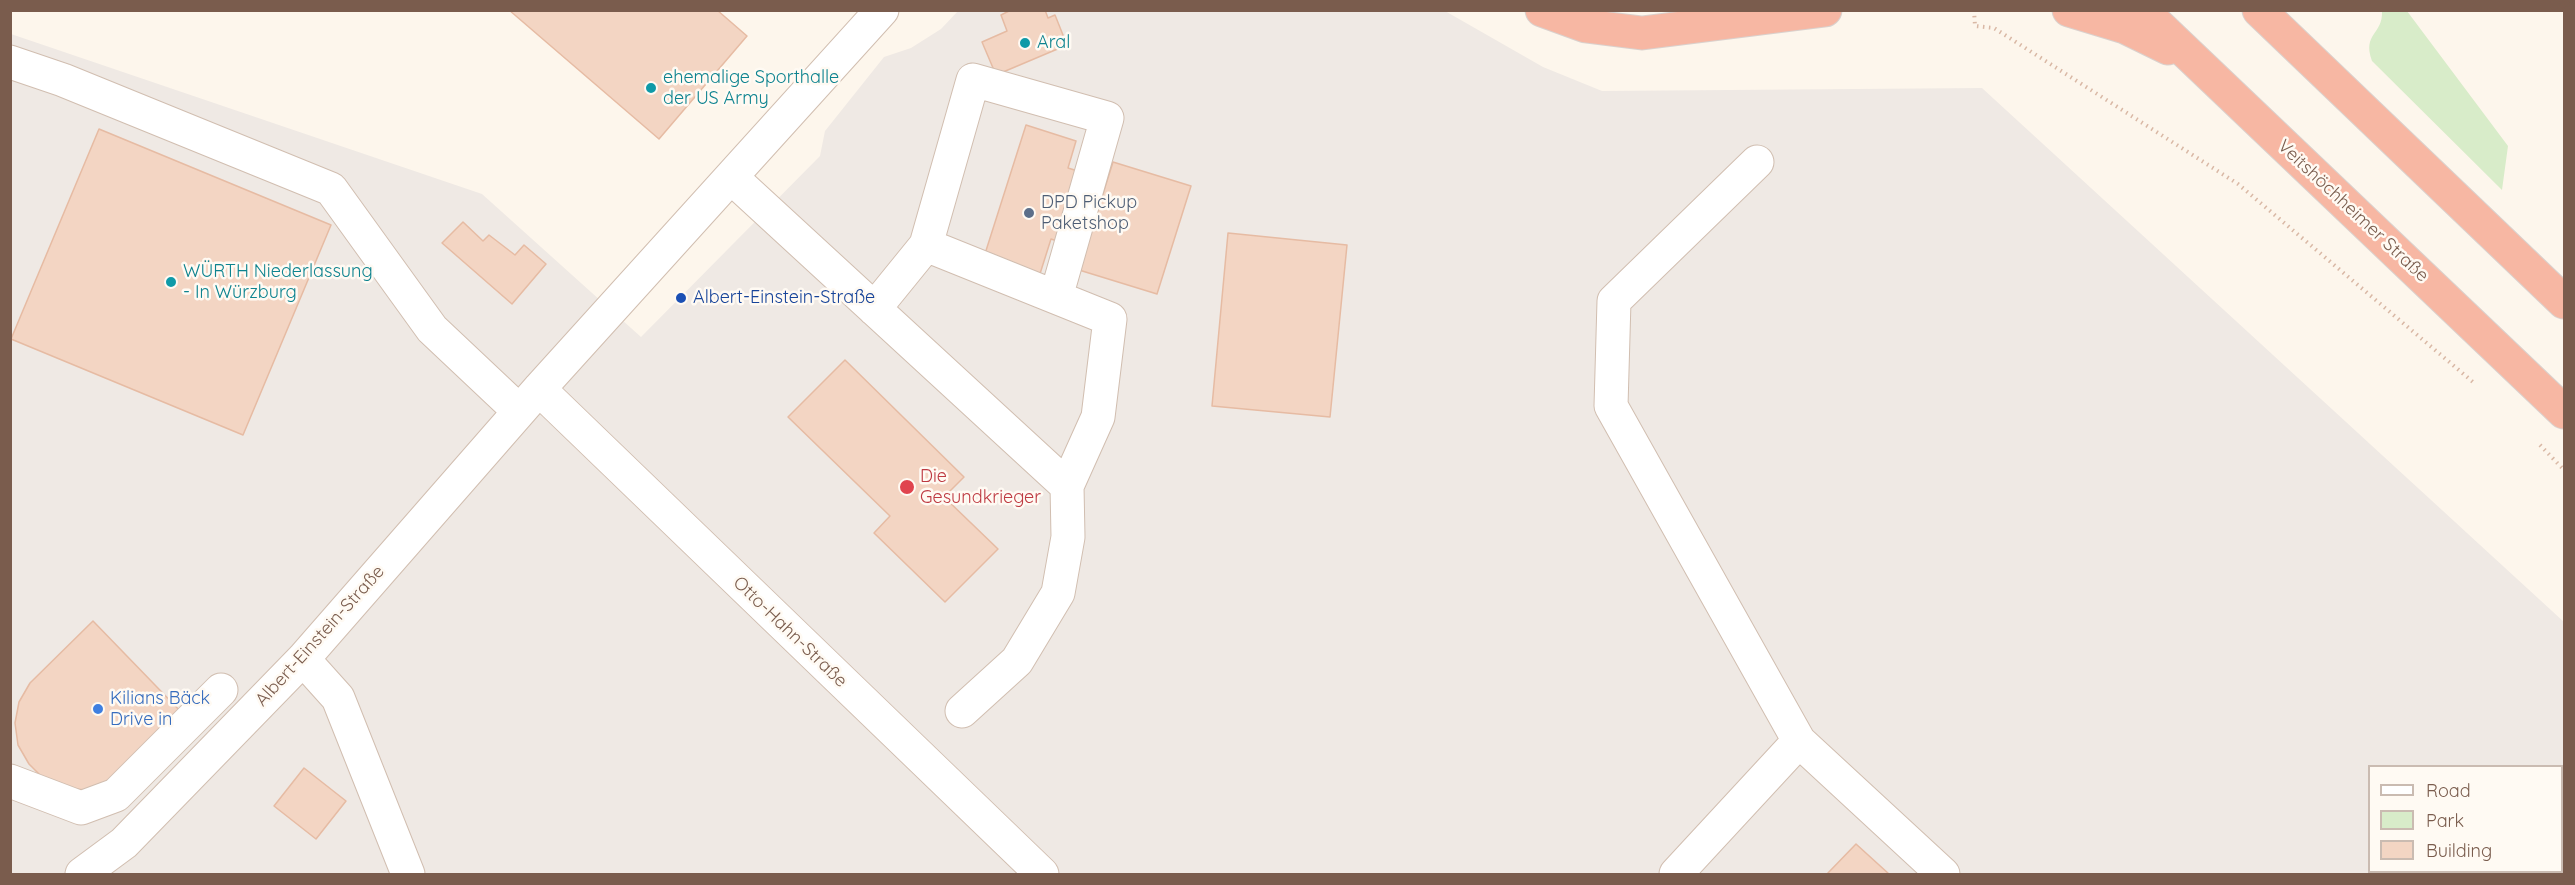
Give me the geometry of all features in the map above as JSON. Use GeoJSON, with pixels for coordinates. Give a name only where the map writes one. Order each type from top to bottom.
{"type":"FeatureCollection","features":[{"type":"Feature","properties":{"kind":"highway"},"geometry":{"type":"LineString","coordinates":[[1542,10],[1587,26],[1642,33],[1713,18],[1825,10]]}},
{"type":"Feature","properties":{"kind":"highway"},"geometry":{"type":"LineString","coordinates":[[2069,10],[2125,27],[2193,59]]}},
{"type":"Feature","properties":{"kind":"highway","name":"Veitshöchheimer Straße"},"geometry":{"type":"LineString","coordinates":[[2142,10],[2565,412]]}},
{"type":"Feature","properties":{"kind":"highway"},"geometry":{"type":"LineString","coordinates":[[2259,10],[2565,302]]}},
{"type":"Feature","properties":{"kind":"street","name":"Albert-Einstein-Straße"},"geometry":{"type":"LineString","coordinates":[[82,874],[124,843],[303,659],[529,400],[882,10]]}},
{"type":"Feature","properties":{"kind":"street","name":"Otto-Hahn-Straße"},"geometry":{"type":"LineString","coordinates":[[10,62],[63,80],[331,189],[432,329],[529,400],[1042,874]]}},
{"type":"Feature","properties":{"kind":"street"},"geometry":{"type":"LineString","coordinates":[[874,309],[926,245],[973,80],[1107,118],[1056,297]]}},
{"type":"Feature","properties":{"kind":"street"},"geometry":{"type":"LineString","coordinates":[[1757,162],[1614,301],[1611,406],[1799,741],[1943,874]]}},
{"type":"Feature","properties":{"kind":"street"},"geometry":{"type":"LineString","coordinates":[[731,177],[1067,486]]}},
{"type":"Feature","properties":{"kind":"street"},"geometry":{"type":"LineString","coordinates":[[926,245],[1110,319],[1098,417],[1067,486],[1068,537],[1058,593],[1017,661],[962,711]]}},
{"type":"Feature","properties":{"kind":"street"},"geometry":{"type":"LineString","coordinates":[[303,659],[338,698],[408,874]]}},
{"type":"Feature","properties":{"kind":"street"},"geometry":{"type":"LineString","coordinates":[[10,781],[81,808],[116,795],[221,690]]}},
{"type":"Feature","properties":{"kind":"street"},"geometry":{"type":"LineString","coordinates":[[1676,874],[1799,741]]}},
{"type":"Feature","properties":{"kind":"path"},"geometry":{"type":"LineString","coordinates":[[1974,10],[1975,26],[1994,28],[2238,184],[2481,389]]}},
{"type":"Feature","properties":{"kind":"path"},"geometry":{"type":"LineString","coordinates":[[2532,437],[2565,470]]}},
{"type":"Feature","properties":{"kind":"shaded area"},"geometry":{"type":"Polygon","coordinates":[[[958,11],[1445,11],[1543,67],[1602,91],[1982,88],[2564,622],[2564,874],[11,874],[11,34],[482,194],[641,337],[820,156],[825,131],[884,57],[911,48],[941,29],[958,11]]]}},
{"type":"Feature","properties":{"kind":"green space"},"geometry":{"type":"Polygon","coordinates":[[[2382,11],[2407,11],[2508,146],[2502,190],[2372,61],[2369,45],[2379,25],[2382,11]]]}},
{"type":"Feature","properties":{"kind":"building","name":"ehemalige Sporthalle der US Army"},"geometry":{"type":"Polygon","coordinates":[[[509,10],[717,10],[747,36],[659,139],[509,10]]]}},
{"type":"Feature","properties":{"kind":"building","name":"Aral"},"geometry":{"type":"Polygon","coordinates":[[[1011,10],[1045,10],[1048,18],[1055,15],[1067,45],[996,75],[982,42],[1007,31],[1001,15],[1011,10]]]}},
{"type":"Feature","properties":{"kind":"building"},"geometry":{"type":"Polygon","coordinates":[[[1026,125],[1076,141],[1068,168],[1107,180],[1084,250],[1051,239],[1032,299],[976,282],[1026,125]]]}},
{"type":"Feature","properties":{"kind":"building","name":"WÜRTH Niederlassung - In Würzburg"},"geometry":{"type":"Polygon","coordinates":[[[99,129],[331,225],[243,435],[11,339],[99,129]]]}},
{"type":"Feature","properties":{"kind":"building"},"geometry":{"type":"Polygon","coordinates":[[[1113,162],[1191,186],[1157,294],[1079,270],[1113,162]]]}},
{"type":"Feature","properties":{"kind":"building"},"geometry":{"type":"Polygon","coordinates":[[[463,222],[483,241],[489,235],[515,255],[524,245],[546,264],[512,304],[442,243],[463,222]]]}},
{"type":"Feature","properties":{"kind":"building"},"geometry":{"type":"Polygon","coordinates":[[[1228,233],[1347,245],[1330,417],[1212,406],[1228,233]]]}},
{"type":"Feature","properties":{"kind":"building","name":"Die Gesundkrieger"},"geometry":{"type":"Polygon","coordinates":[[[845,360],[964,477],[944,497],[998,549],[945,602],[874,533],[890,516],[788,417],[845,360]]]}},
{"type":"Feature","properties":{"kind":"building","name":"Kilians Bäck Drive in"},"geometry":{"type":"Polygon","coordinates":[[[93,621],[185,716],[125,774],[86,790],[64,788],[44,779],[29,764],[18,745],[15,723],[19,702],[30,683],[93,621]]]}},
{"type":"Feature","properties":{"kind":"building"},"geometry":{"type":"Polygon","coordinates":[[[304,768],[346,801],[316,839],[274,806],[304,768]]]}},
{"type":"Feature","properties":{"kind":"building"},"geometry":{"type":"Polygon","coordinates":[[[1856,844],[1889,874],[1827,874],[1856,844]]]}},
{"type":"Feature","properties":{"kind":"place","name":"Aral"},"geometry":{"type":"Point","coordinates":[1025,43]}},
{"type":"Feature","properties":{"kind":"place","name":"ehemalige Sporthalle der US Army"},"geometry":{"type":"Point","coordinates":[651,88]}},
{"type":"Feature","properties":{"kind":"place","name":"DPD Pickup Paketshop"},"geometry":{"type":"Point","coordinates":[1029,213]}},
{"type":"Feature","properties":{"kind":"place","name":"WÜRTH Niederlassung - In Würzburg"},"geometry":{"type":"Point","coordinates":[171,282]}},
{"type":"Feature","properties":{"kind":"place","name":"Albert-Einstein-Straße"},"geometry":{"type":"Point","coordinates":[681,298]}},
{"type":"Feature","properties":{"kind":"place","name":"Die Gesundkrieger"},"geometry":{"type":"Point","coordinates":[907,487]}},
{"type":"Feature","properties":{"kind":"place","name":"Kilians Bäck Drive in"},"geometry":{"type":"Point","coordinates":[98,709]}}]}
